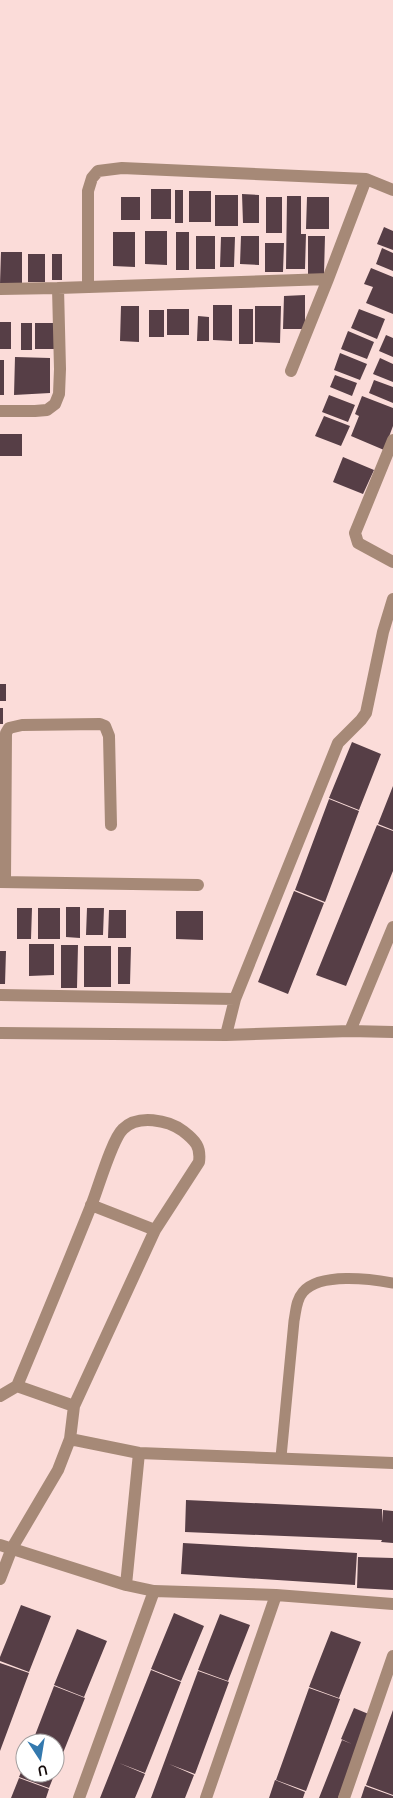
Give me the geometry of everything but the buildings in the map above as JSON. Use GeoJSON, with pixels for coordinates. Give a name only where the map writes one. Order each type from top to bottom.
{"type":"FeatureCollection","features":[{"type":"Feature","properties":{"kind":"street"},"geometry":{"type":"LineString","coordinates":[[88,286],[88,191],[92,178],[98,171],[122,168],[366,179],[393,190]]}},
{"type":"Feature","properties":{"kind":"street"},"geometry":{"type":"LineString","coordinates":[[290,371],[366,179]]}},
{"type":"Feature","properties":{"kind":"street"},"geometry":{"type":"LineString","coordinates":[[0,289],[328,279]]}},
{"type":"Feature","properties":{"kind":"street"},"geometry":{"type":"LineString","coordinates":[[0,411],[47,410],[55,404],[59,394],[60,369],[58,288]]}},
{"type":"Feature","properties":{"kind":"street"},"geometry":{"type":"LineString","coordinates":[[393,440],[355,533],[358,543],[393,562]]}},
{"type":"Feature","properties":{"kind":"street"},"geometry":{"type":"LineString","coordinates":[[226,1035],[235,1000],[338,744],[362,720],[366,713],[388,634],[393,599]]}},
{"type":"Feature","properties":{"kind":"street"},"geometry":{"type":"LineString","coordinates":[[111,825],[109,736],[105,726],[100,724],[51,725],[14,726],[9,728],[6,733],[2,882],[198,886]]}},
{"type":"Feature","properties":{"kind":"street"},"geometry":{"type":"LineString","coordinates":[[350,1030],[393,927]]}},
{"type":"Feature","properties":{"kind":"street"},"geometry":{"type":"LineString","coordinates":[[0,995],[235,1000]]}},
{"type":"Feature","properties":{"kind":"street"},"geometry":{"type":"LineString","coordinates":[[0,1033],[226,1035],[350,1030],[393,1032]]}},
{"type":"Feature","properties":{"kind":"street"},"geometry":{"type":"LineString","coordinates":[[0,1396],[17,1386],[117,1136],[127,1125],[149,1120],[178,1128],[194,1139],[200,1152],[199,1162],[155,1230],[74,1406],[70,1439],[58,1470],[6,1547],[0,1579]]}},
{"type":"Feature","properties":{"kind":"street"},"geometry":{"type":"LineString","coordinates":[[91,1205],[155,1230]]}},
{"type":"Feature","properties":{"kind":"street"},"geometry":{"type":"LineString","coordinates":[[17,1386],[74,1406]]}},
{"type":"Feature","properties":{"kind":"street"},"geometry":{"type":"LineString","coordinates":[[70,1439],[139,1452],[393,1463]]}},
{"type":"Feature","properties":{"kind":"street"},"geometry":{"type":"LineString","coordinates":[[126,1585],[139,1452]]}},
{"type":"Feature","properties":{"kind":"street"},"geometry":{"type":"LineString","coordinates":[[6,1547],[126,1585],[154,1591],[276,1595],[393,1604]]}},
{"type":"Feature","properties":{"kind":"street"},"geometry":{"type":"LineString","coordinates":[[79,1798],[154,1591]]}},
{"type":"Feature","properties":{"kind":"street"},"geometry":{"type":"LineString","coordinates":[[206,1798],[276,1595]]}},
{"type":"Feature","properties":{"kind":"street"},"geometry":{"type":"LineString","coordinates":[[344,1798],[393,1656]]}},
{"type":"Feature","properties":{"kind":"lane"},"geometry":{"type":"LineString","coordinates":[[281,1457],[294,1321],[297,1304],[304,1291],[314,1284],[328,1280],[352,1279],[393,1283]]}}]}
